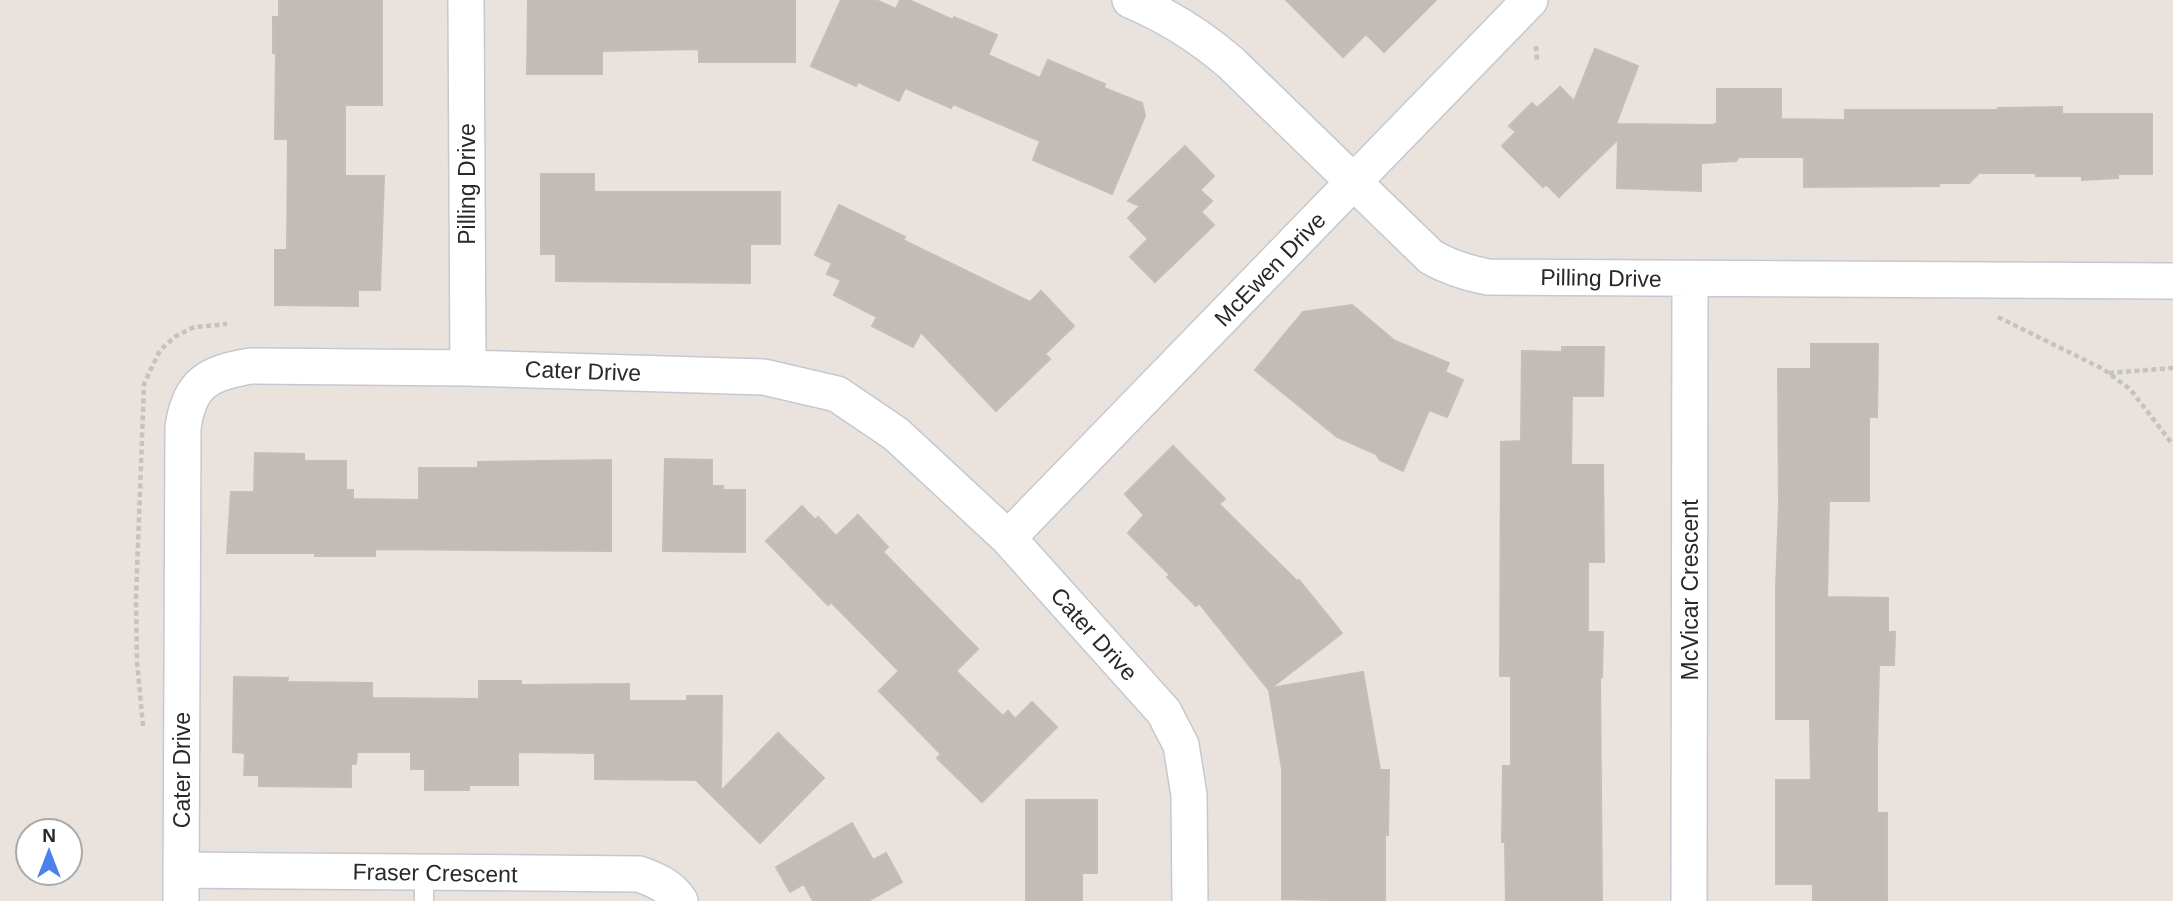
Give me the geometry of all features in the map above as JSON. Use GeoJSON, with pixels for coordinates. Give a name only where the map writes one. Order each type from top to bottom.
{"type":"FeatureCollection","features":[{"type":"Feature","properties":{"kind":"street","name":"Pilling Drive"},"geometry":{"type":"LineString","coordinates":[[466,0],[468,368]]}},
{"type":"Feature","properties":{"kind":"street","name":"Pilling Drive"},"geometry":{"type":"LineString","coordinates":[[1130,0],[1179,24],[1215,49],[1431,257],[1449,268],[1469,274],[1488,277],[1690,280],[2173,281]]}},
{"type":"Feature","properties":{"kind":"street","name":"McEwen Drive"},"geometry":{"type":"LineString","coordinates":[[1009,538],[1530,0]]}},
{"type":"Feature","properties":{"kind":"street","name":"McVicar Crescent"},"geometry":{"type":"LineString","coordinates":[[1689,901],[1690,280]]}},
{"type":"Feature","properties":{"kind":"street","name":"Cater Drive"},"geometry":{"type":"LineString","coordinates":[[181,886],[183,428],[192,393],[207,380],[226,370],[251,366],[468,368],[764,377],[837,394],[896,434],[1009,538],[1164,712],[1181,745],[1189,795],[1190,901]]}},
{"type":"Feature","properties":{"kind":"street","name":"Fraser Crescent"},"geometry":{"type":"LineString","coordinates":[[181,886],[424,887],[639,874],[659,881],[680,901]]}},
{"type":"Feature","properties":{"kind":"path"},"geometry":{"type":"LineString","coordinates":[[1979,280],[1979,308],[2041,338],[2130,389],[2173,445]]}},
{"type":"Feature","properties":{"kind":"path"},"geometry":{"type":"LineString","coordinates":[[2108,374],[2173,368]]}},
{"type":"Feature","properties":{"kind":"building"},"geometry":{"type":"Polygon","coordinates":[[[279,0],[382,0],[382,105],[345,105],[345,176],[384,176],[380,290],[358,290],[358,306],[275,305],[275,250],[287,250],[288,139],[275,139],[276,53],[273,53],[273,17],[279,17],[279,0]]]}},
{"type":"Feature","properties":{"kind":"building"},"geometry":{"type":"Polygon","coordinates":[[[528,0],[795,0],[795,62],[699,62],[699,49],[602,51],[602,74],[527,74],[528,0]]]}},
{"type":"Feature","properties":{"kind":"building"},"geometry":{"type":"Polygon","coordinates":[[[841,0],[876,0],[896,9],[900,0],[909,0],[953,20],[954,17],[997,35],[988,55],[1040,78],[1048,60],[1105,84],[1104,88],[1142,103],[1145,116],[1112,194],[1033,160],[1040,141],[953,104],[951,108],[905,88],[899,101],[858,82],[856,86],[811,66],[841,0]]]}},
{"type":"Feature","properties":{"kind":"building"},"geometry":{"type":"Polygon","coordinates":[[[1286,0],[1436,0],[1384,52],[1366,34],[1343,57],[1286,0]]]}},
{"type":"Feature","properties":{"kind":"building"},"geometry":{"type":"Polygon","coordinates":[[[1595,49],[1638,66],[1616,124],[1713,125],[1717,123],[1717,89],[1781,89],[1781,119],[1845,120],[1845,110],[1998,110],[2062,107],[2062,114],[2152,114],[2152,174],[2118,174],[2118,178],[2082,180],[2082,176],[1979,173],[1969,183],[1939,183],[1939,186],[1804,187],[1804,157],[1739,157],[1736,161],[1701,163],[1701,191],[1617,188],[1618,139],[1559,197],[1546,184],[1543,187],[1502,146],[1516,132],[1509,126],[1532,103],[1537,108],[1560,87],[1574,101],[1595,49]]]}},
{"type":"Feature","properties":{"kind":"building"},"geometry":{"type":"Polygon","coordinates":[[[1185,146],[1214,176],[1200,190],[1212,201],[1201,212],[1214,225],[1155,282],[1130,257],[1148,239],[1128,218],[1140,206],[1128,201],[1185,146]]]}},
{"type":"Feature","properties":{"kind":"building"},"geometry":{"type":"Polygon","coordinates":[[[541,174],[594,174],[594,192],[780,192],[780,244],[750,244],[750,283],[556,281],[556,254],[541,254],[541,174]]]}},
{"type":"Feature","properties":{"kind":"building"},"geometry":{"type":"Polygon","coordinates":[[[839,205],[905,237],[903,240],[1030,302],[1041,291],[1074,326],[1045,354],[1050,359],[996,411],[921,332],[913,347],[872,326],[877,317],[834,295],[841,280],[827,274],[832,263],[815,255],[839,205]]]}},
{"type":"Feature","properties":{"kind":"building"},"geometry":{"type":"Polygon","coordinates":[[[1352,305],[1395,341],[1449,363],[1445,372],[1463,380],[1447,417],[1429,410],[1403,471],[1380,460],[1376,454],[1337,437],[1255,370],[1303,312],[1352,305]]]}},
{"type":"Feature","properties":{"kind":"building"},"geometry":{"type":"Polygon","coordinates":[[[1811,344],[1878,344],[1877,417],[1869,417],[1869,501],[1829,501],[1827,597],[1888,598],[1888,632],[1895,632],[1894,665],[1879,665],[1877,813],[1887,813],[1887,901],[1813,901],[1813,884],[1776,884],[1776,780],[1811,780],[1810,719],[1776,719],[1778,369],[1811,369],[1811,344]]]}},
{"type":"Feature","properties":{"kind":"building"},"geometry":{"type":"Polygon","coordinates":[[[1562,347],[1604,347],[1603,396],[1572,396],[1571,465],[1603,465],[1604,562],[1588,562],[1588,632],[1603,632],[1600,677],[1602,901],[1506,901],[1505,842],[1502,842],[1503,766],[1511,766],[1511,676],[1500,676],[1501,442],[1521,441],[1522,351],[1562,352],[1562,347]]]}},
{"type":"Feature","properties":{"kind":"building"},"geometry":{"type":"Polygon","coordinates":[[[1173,446],[1225,499],[1219,504],[1297,581],[1299,580],[1342,633],[1271,688],[1363,672],[1380,770],[1389,770],[1385,901],[1282,899],[1282,769],[1269,690],[1199,603],[1196,606],[1167,577],[1170,575],[1128,533],[1144,515],[1125,494],[1173,446]]]}},
{"type":"Feature","properties":{"kind":"building"},"geometry":{"type":"Polygon","coordinates":[[[255,453],[304,454],[304,461],[346,461],[346,490],[353,490],[353,499],[419,500],[419,468],[478,468],[478,462],[611,460],[611,551],[375,549],[375,556],[227,553],[231,492],[254,492],[255,453]]]}},
{"type":"Feature","properties":{"kind":"building"},"geometry":{"type":"Polygon","coordinates":[[[665,459],[712,460],[712,486],[723,486],[723,490],[745,490],[745,552],[663,551],[665,459]]]}},
{"type":"Feature","properties":{"kind":"building"},"geometry":{"type":"Polygon","coordinates":[[[802,506],[815,520],[818,517],[836,536],[858,515],[888,547],[883,552],[978,649],[956,671],[1003,716],[1008,711],[1015,719],[1032,702],[1057,727],[982,802],[937,758],[941,754],[879,691],[899,671],[831,602],[828,605],[766,541],[802,506]]]}},
{"type":"Feature","properties":{"kind":"building"},"geometry":{"type":"Polygon","coordinates":[[[234,677],[288,678],[287,682],[372,683],[372,698],[479,699],[479,681],[521,681],[521,685],[629,684],[629,701],[687,701],[687,696],[722,696],[721,791],[778,733],[824,778],[760,843],[696,780],[595,779],[595,753],[518,752],[518,785],[469,785],[469,790],[425,790],[425,769],[411,769],[411,752],[357,752],[356,764],[351,764],[351,787],[259,786],[259,775],[244,775],[245,753],[233,752],[234,677]]]}},
{"type":"Feature","properties":{"kind":"building"},"geometry":{"type":"Polygon","coordinates":[[[1026,800],[1097,800],[1097,873],[1082,873],[1082,901],[1026,901],[1026,800]]]}},
{"type":"Feature","properties":{"kind":"building"},"geometry":{"type":"Polygon","coordinates":[[[852,823],[873,860],[886,853],[902,882],[868,901],[813,901],[804,884],[790,892],[776,867],[852,823]]]}}]}
